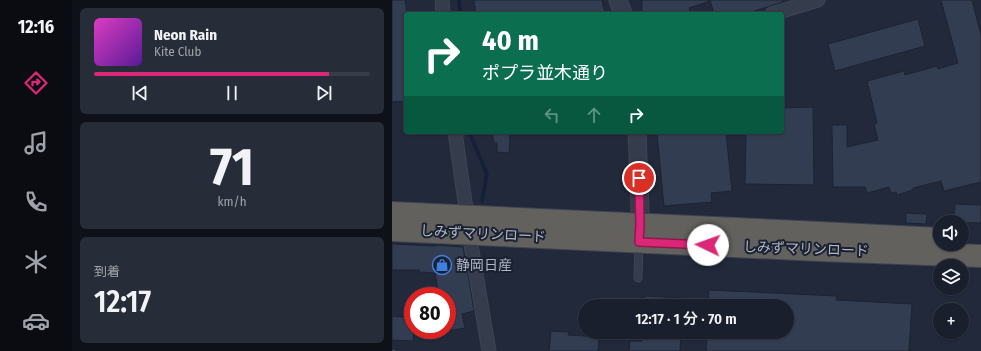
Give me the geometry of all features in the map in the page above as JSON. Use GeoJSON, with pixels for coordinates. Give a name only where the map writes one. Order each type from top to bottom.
{"type":"FeatureCollection","features":[{"type":"Feature","properties":{"kind":"highway","name":"しみずマリンロード"},"geometry":{"type":"LineString","coordinates":[[392,213],[468,225],[639,233],[819,250],[981,256]]}},
{"type":"Feature","properties":{"kind":"highway","name":"しみずマリンロード"},"geometry":{"type":"LineString","coordinates":[[392,230],[468,225]]}},
{"type":"Feature","properties":{"kind":"highway","name":"しみずマリンロード"},"geometry":{"type":"LineString","coordinates":[[639,233],[812,232],[933,239]]}},
{"type":"Feature","properties":{"kind":"highway"},"geometry":{"type":"LineString","coordinates":[[969,241],[981,242]]}},
{"type":"Feature","properties":{"kind":"street"},"geometry":{"type":"LineString","coordinates":[[442,0],[443,12]]}},
{"type":"Feature","properties":{"kind":"street"},"geometry":{"type":"LineString","coordinates":[[618,0],[622,12]]}},
{"type":"Feature","properties":{"kind":"street"},"geometry":{"type":"LineString","coordinates":[[779,12],[818,0]]}},
{"type":"Feature","properties":{"kind":"street"},"geometry":{"type":"LineString","coordinates":[[456,134],[468,225],[489,351]]}},
{"type":"Feature","properties":{"kind":"street"},"geometry":{"type":"LineString","coordinates":[[637,134],[639,233]]}},
{"type":"Feature","properties":{"kind":"lane"},"geometry":{"type":"LineString","coordinates":[[638,278],[639,233]]}},
{"type":"Feature","properties":{"kind":"building"},"geometry":{"type":"Polygon","coordinates":[[[392,0],[405,0],[407,12],[404,12],[404,101],[392,102],[392,0]]]}},
{"type":"Feature","properties":{"kind":"building"},"geometry":{"type":"Polygon","coordinates":[[[474,0],[602,0],[605,12],[476,12],[474,0]]]}},
{"type":"Feature","properties":{"kind":"building"},"geometry":{"type":"Polygon","coordinates":[[[642,0],[708,0],[708,2],[689,8],[690,12],[642,12],[642,0]]]}},
{"type":"Feature","properties":{"kind":"building"},"geometry":{"type":"Polygon","coordinates":[[[710,0],[782,0],[783,2],[751,12],[713,12],[710,0]]]}},
{"type":"Feature","properties":{"kind":"building"},"geometry":{"type":"Polygon","coordinates":[[[941,0],[972,0],[981,35],[981,182],[944,191],[941,181],[913,188],[913,190],[897,195],[896,192],[891,193],[889,187],[867,193],[865,187],[833,187],[832,125],[847,125],[847,147],[878,140],[874,124],[877,123],[867,81],[904,71],[905,75],[937,66],[938,69],[958,63],[941,0]]]}},
{"type":"Feature","properties":{"kind":"building"},"geometry":{"type":"Polygon","coordinates":[[[918,19],[925,46],[835,71],[828,44],[918,19]]]}},
{"type":"Feature","properties":{"kind":"building"},"geometry":{"type":"Polygon","coordinates":[[[813,107],[814,185],[745,184],[746,134],[784,134],[784,108],[813,107]]]}},
{"type":"Feature","properties":{"kind":"building"},"geometry":{"type":"Polygon","coordinates":[[[492,134],[509,134],[509,153],[497,152],[497,143],[494,143],[492,134]]]}},
{"type":"Feature","properties":{"kind":"building"},"geometry":{"type":"Polygon","coordinates":[[[657,134],[726,134],[732,191],[711,193],[712,202],[664,206],[657,134]]]}},
{"type":"Feature","properties":{"kind":"building"},"geometry":{"type":"Polygon","coordinates":[[[955,204],[981,205],[981,223],[969,223],[969,215],[954,215],[955,204]]]}},
{"type":"Feature","properties":{"kind":"building"},"geometry":{"type":"Polygon","coordinates":[[[906,213],[927,214],[926,224],[906,223],[906,213]]]}},
{"type":"Feature","properties":{"kind":"building"},"geometry":{"type":"Polygon","coordinates":[[[392,244],[463,247],[474,311],[462,314],[465,328],[456,330],[456,287],[437,287],[435,273],[419,272],[419,270],[392,270],[392,244]]]}},
{"type":"Feature","properties":{"kind":"building"},"geometry":{"type":"Polygon","coordinates":[[[709,290],[837,296],[836,300],[912,304],[909,351],[706,351],[707,339],[794,339],[794,299],[708,299],[709,290]]]}},
{"type":"Feature","properties":{"kind":"building"},"geometry":{"type":"Polygon","coordinates":[[[645,296],[683,298],[683,299],[645,299],[645,296]]]}},
{"type":"Feature","properties":{"kind":"building"},"geometry":{"type":"Polygon","coordinates":[[[392,316],[404,317],[404,339],[413,339],[413,341],[392,340],[392,316]]]}},
{"type":"Feature","properties":{"kind":"building"},"geometry":{"type":"Polygon","coordinates":[[[551,331],[569,332],[568,335],[578,336],[578,339],[599,339],[598,351],[549,351],[551,331]]]}},
{"type":"Feature","properties":{"kind":"building"},"geometry":{"type":"Polygon","coordinates":[[[642,339],[681,339],[680,351],[629,351],[630,341],[642,341],[642,339]]]}},
{"type":"Feature","properties":{"kind":"waterway"},"geometry":{"type":"LineString","coordinates":[[459,0],[460,12]]}},
{"type":"Feature","properties":{"kind":"waterway"},"geometry":{"type":"LineString","coordinates":[[470,134],[487,174],[482,201]]}},
{"type":"Feature","properties":{"kind":"place","name":"静岡日産"},"geometry":{"type":"Point","coordinates":[442,265]}},
{"type":"Feature","properties":{"kind":"route"},"geometry":{"type":"LineString","coordinates":[[639,178],[639,242],[708,245]]}}]}
